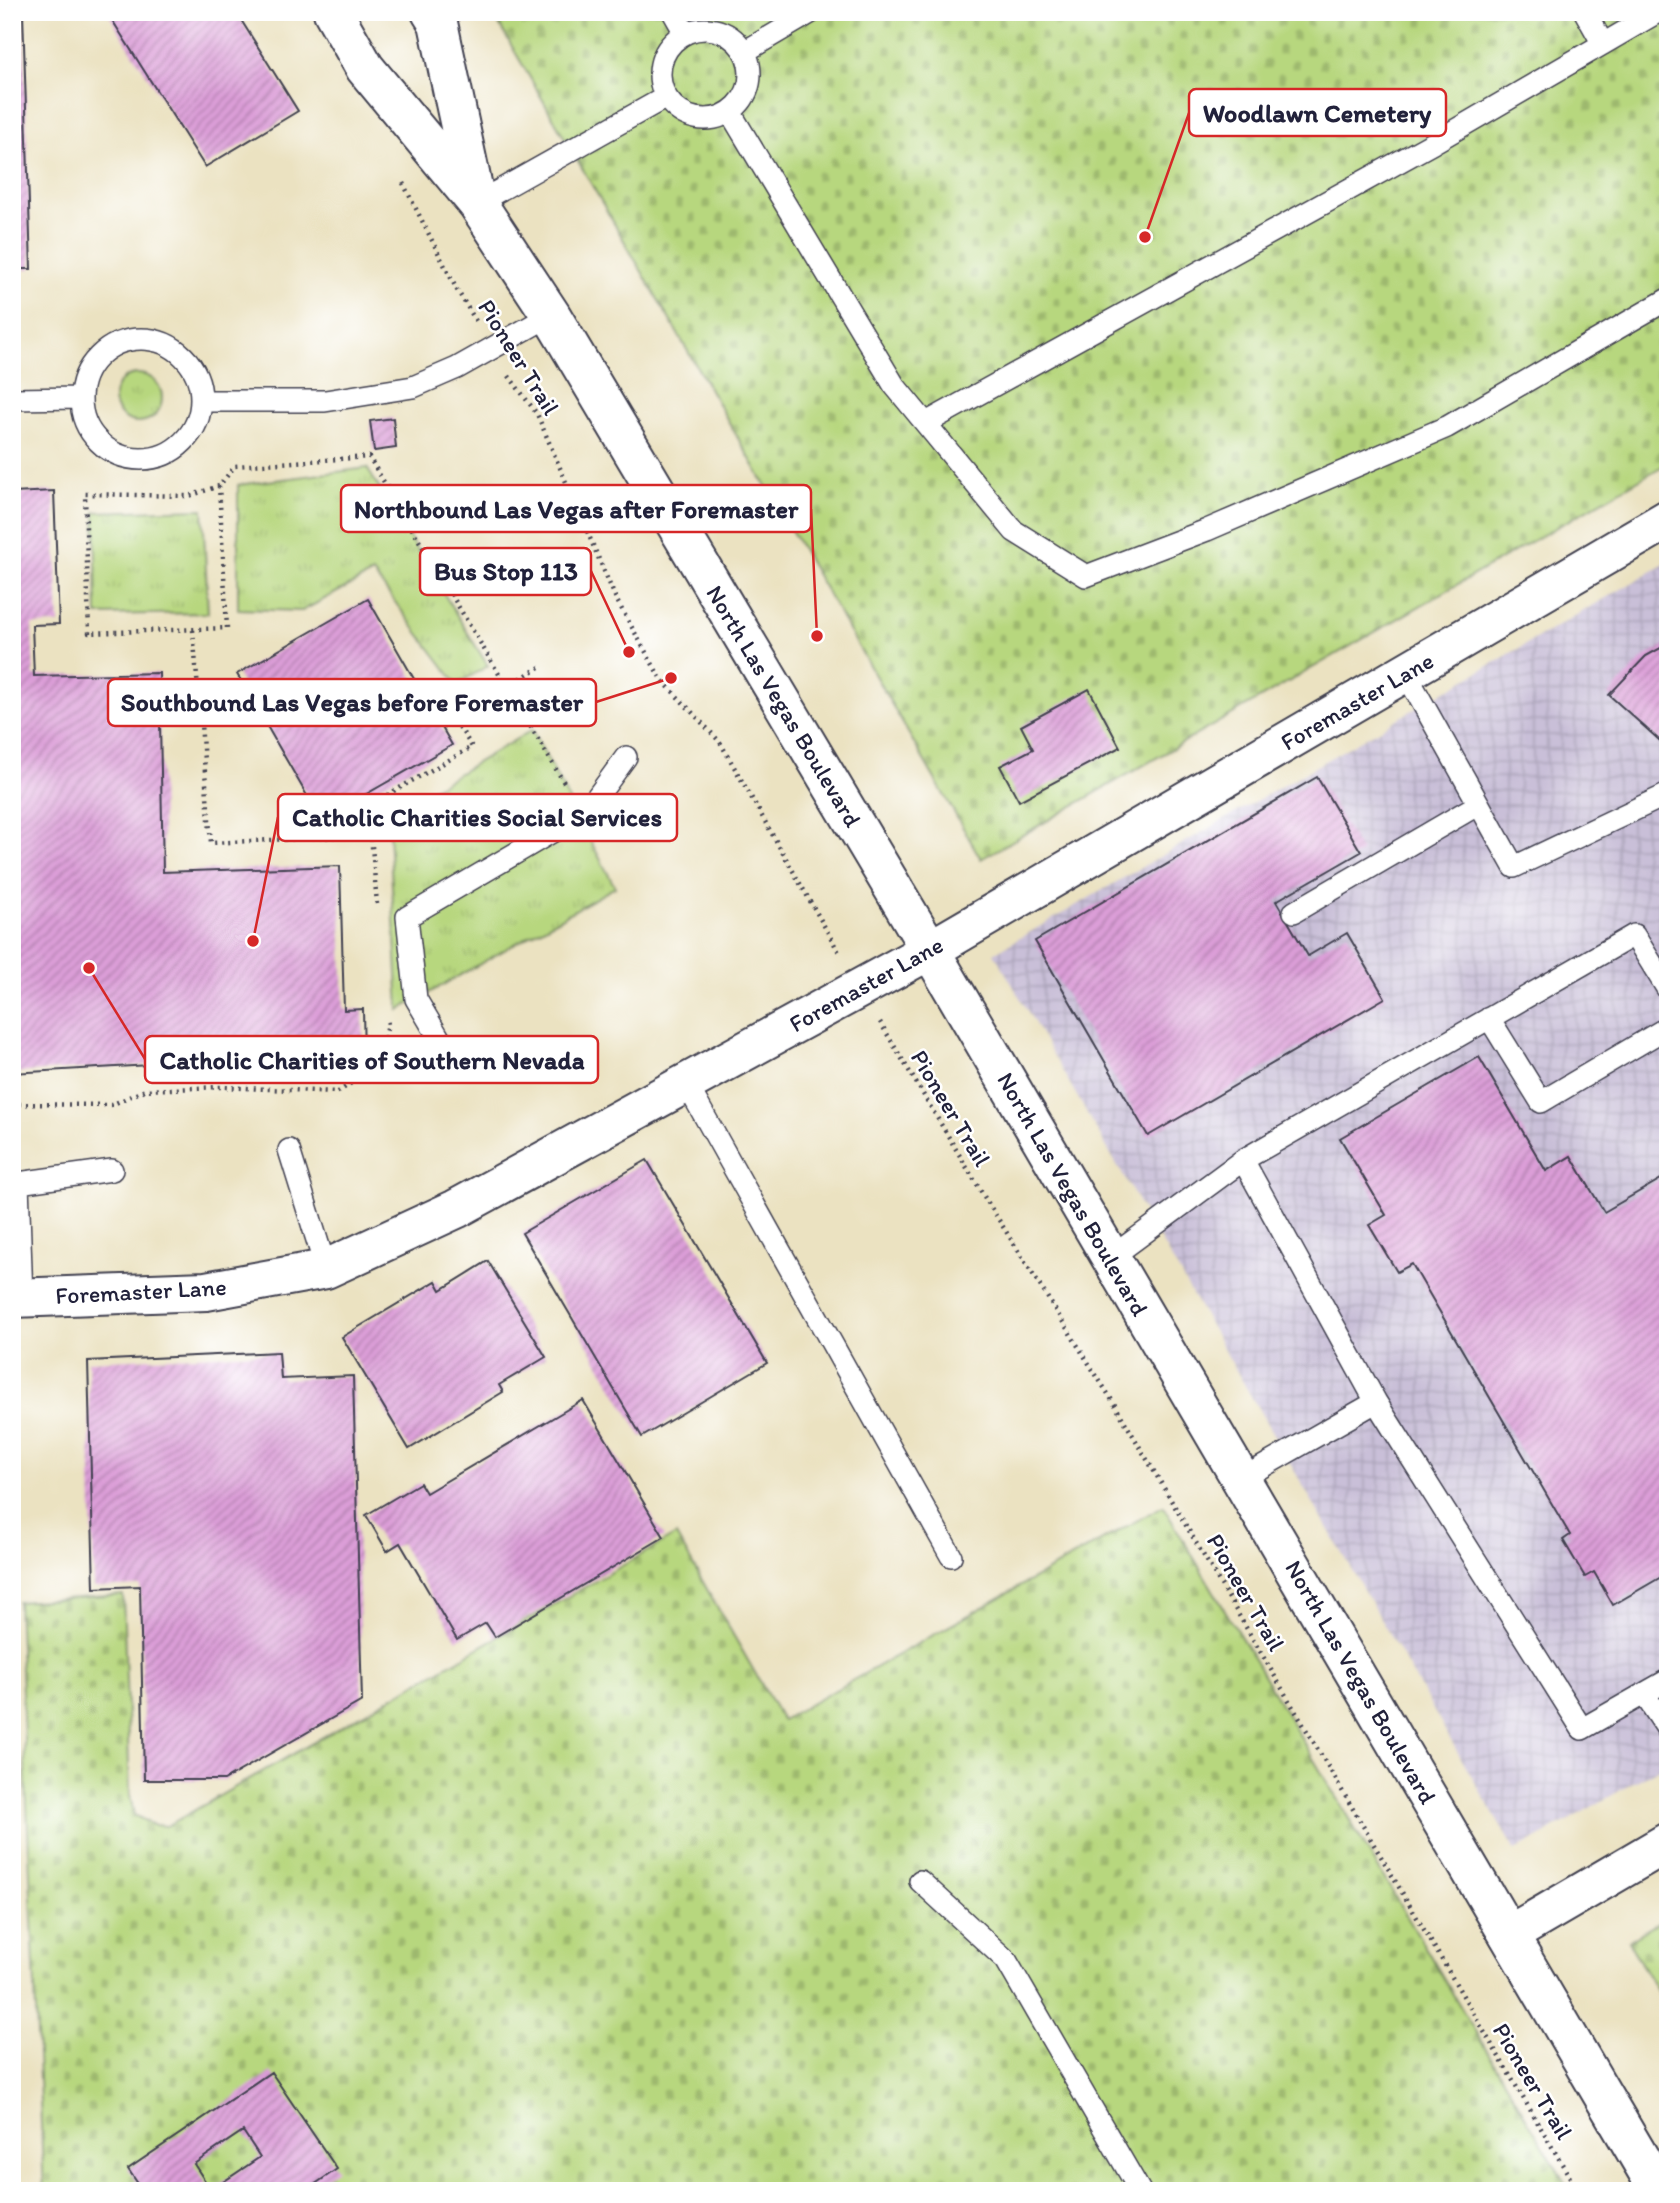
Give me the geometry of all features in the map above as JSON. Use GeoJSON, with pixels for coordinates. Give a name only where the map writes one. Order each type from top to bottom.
{"type":"FeatureCollection","features":[{"type":"Feature","properties":{"kind":"main road","name":"North Las Vegas Boulevard"},"geometry":{"type":"LineString","coordinates":[[333,12],[365,68],[477,203],[551,315],[930,950],[1659,2191]]}},
{"type":"Feature","properties":{"kind":"main road","name":"North Las Vegas Boulevard"},"geometry":{"type":"LineString","coordinates":[[431,12],[438,23],[477,203]]}},
{"type":"Feature","properties":{"kind":"main road","name":"Foremaster Lane"},"geometry":{"type":"LineString","coordinates":[[17,1297],[206,1291],[326,1269],[456,1209],[930,950],[1668,519]]}},
{"type":"Feature","properties":{"kind":"main road"},"geometry":{"type":"LineString","coordinates":[[1509,1935],[1668,1842]]}},
{"type":"Feature","properties":{"kind":"lane"},"geometry":{"type":"LineString","coordinates":[[673,12],[685,33]]}},
{"type":"Feature","properties":{"kind":"lane"},"geometry":{"type":"LineString","coordinates":[[744,52],[812,12]]}},
{"type":"Feature","properties":{"kind":"lane"},"geometry":{"type":"LineString","coordinates":[[1585,12],[1603,44]]}},
{"type":"Feature","properties":{"kind":"lane"},"geometry":{"type":"LineString","coordinates":[[926,423],[1433,143],[1658,12]]}},
{"type":"Feature","properties":{"kind":"lane"},"geometry":{"type":"LineString","coordinates":[[714,29],[728,35],[744,52],[750,73],[748,88],[741,102],[730,112],[716,118],[687,116],[675,108],[666,97],[660,83],[664,54],[672,42],[685,33],[714,29]]}},
{"type":"Feature","properties":{"kind":"lane"},"geometry":{"type":"LineString","coordinates":[[477,203],[666,97]]}},
{"type":"Feature","properties":{"kind":"lane"},"geometry":{"type":"LineString","coordinates":[[730,112],[894,385],[1014,531],[1086,576],[1206,530],[1447,427],[1668,299]]}},
{"type":"Feature","properties":{"kind":"lane"},"geometry":{"type":"LineString","coordinates":[[201,401],[325,401],[414,387],[457,368],[551,315]]}},
{"type":"Feature","properties":{"kind":"lane"},"geometry":{"type":"LineString","coordinates":[[131,340],[150,340],[169,346],[184,357],[195,372],[201,401],[201,410],[194,428],[182,444],[166,454],[148,459],[127,458],[108,450],[93,436],[84,418],[81,398],[85,378],[96,360],[111,347],[131,340]]}},
{"type":"Feature","properties":{"kind":"lane"},"geometry":{"type":"LineString","coordinates":[[12,399],[81,398]]}},
{"type":"Feature","properties":{"kind":"lane"},"geometry":{"type":"LineString","coordinates":[[1405,672],[1514,867],[1667,794],[1668,797]]}},
{"type":"Feature","properties":{"kind":"lane"},"geometry":{"type":"LineString","coordinates":[[455,1065],[416,999],[407,917],[586,812],[626,757]]}},
{"type":"Feature","properties":{"kind":"lane"},"geometry":{"type":"LineString","coordinates":[[1294,912],[1479,804]]}},
{"type":"Feature","properties":{"kind":"lane"},"geometry":{"type":"LineString","coordinates":[[1110,1258],[1243,1160],[1634,935],[1668,990]]}},
{"type":"Feature","properties":{"kind":"lane"},"geometry":{"type":"LineString","coordinates":[[1489,1018],[1541,1102],[1668,1027]]}},
{"type":"Feature","properties":{"kind":"lane"},"geometry":{"type":"LineString","coordinates":[[686,1083],[951,1556]]}},
{"type":"Feature","properties":{"kind":"lane"},"geometry":{"type":"LineString","coordinates":[[289,1150],[326,1269]]}},
{"type":"Feature","properties":{"kind":"lane"},"geometry":{"type":"LineString","coordinates":[[1243,1160],[1376,1402],[1582,1730],[1668,1680]]}},
{"type":"Feature","properties":{"kind":"lane"},"geometry":{"type":"LineString","coordinates":[[17,1297],[15,1182],[112,1170]]}},
{"type":"Feature","properties":{"kind":"lane"},"geometry":{"type":"LineString","coordinates":[[1241,1479],[1376,1402]]}},
{"type":"Feature","properties":{"kind":"lane"},"geometry":{"type":"LineString","coordinates":[[1644,1694],[1668,1730]]}},
{"type":"Feature","properties":{"kind":"lane"},"geometry":{"type":"LineString","coordinates":[[920,1881],[1006,1960],[1140,2191]]}},
{"type":"Feature","properties":{"kind":"path","name":"Pioneer Trail"},"geometry":{"type":"LineString","coordinates":[[400,176],[457,290],[510,378],[537,414],[616,599],[661,679],[720,742],[812,902],[828,936]]}},
{"type":"Feature","properties":{"kind":"path"},"geometry":{"type":"LineString","coordinates":[[219,486],[227,628],[89,633],[85,494],[189,496],[219,486],[235,466],[369,457],[567,789]]}},
{"type":"Feature","properties":{"kind":"path"},"geometry":{"type":"LineString","coordinates":[[193,630],[211,843],[371,835]]}},
{"type":"Feature","properties":{"kind":"path"},"geometry":{"type":"LineString","coordinates":[[378,917],[371,804],[472,747],[453,717],[542,666]]}},
{"type":"Feature","properties":{"kind":"path"},"geometry":{"type":"LineString","coordinates":[[12,1104],[111,1105],[145,1090],[221,1087],[338,1092],[378,1065],[388,1025],[387,1012]]}},
{"type":"Feature","properties":{"kind":"path","name":"Pioneer Trail"},"geometry":{"type":"LineString","coordinates":[[877,1016],[985,1198],[1122,1417],[1577,2191]]}},
{"type":"Feature","properties":{"kind":"shaded area"},"geometry":{"type":"Polygon","coordinates":[[[1668,562],[1668,1763],[1515,1851],[994,953],[1668,562]]]}},
{"type":"Feature","properties":{"kind":"green space"},"geometry":{"type":"Polygon","coordinates":[[[492,12],[1668,12],[1668,463],[981,859],[492,12]]]}},
{"type":"Feature","properties":{"kind":"green space"},"geometry":{"type":"Polygon","coordinates":[[[138,374],[147,375],[155,381],[161,389],[161,407],[155,415],[147,421],[138,422],[129,421],[121,415],[115,407],[114,398],[115,389],[121,381],[129,375],[138,374]]]}},
{"type":"Feature","properties":{"kind":"green space"},"geometry":{"type":"Polygon","coordinates":[[[367,468],[488,666],[457,684],[373,573],[302,611],[238,609],[238,485],[367,468]]]}},
{"type":"Feature","properties":{"kind":"green space"},"geometry":{"type":"Polygon","coordinates":[[[203,509],[208,613],[97,615],[95,512],[203,509]]]}},
{"type":"Feature","properties":{"kind":"green space"},"geometry":{"type":"Polygon","coordinates":[[[532,730],[615,887],[399,1010],[388,815],[532,730]]]}},
{"type":"Feature","properties":{"kind":"green space"},"geometry":{"type":"Polygon","coordinates":[[[1163,1506],[1570,2191],[44,2191],[18,1602],[123,1595],[130,1795],[134,1815],[153,1825],[167,1826],[676,1535],[782,1720],[1163,1506]]]}},
{"type":"Feature","properties":{"kind":"green space"},"geometry":{"type":"Polygon","coordinates":[[[1668,1917],[1668,2009],[1628,1941],[1668,1917]]]}},
{"type":"Feature","properties":{"kind":"building"},"geometry":{"type":"Polygon","coordinates":[[[12,12],[23,12],[31,269],[12,269],[12,12]]]}},
{"type":"Feature","properties":{"kind":"building"},"geometry":{"type":"Polygon","coordinates":[[[107,12],[236,12],[298,111],[205,167],[107,12]]]}},
{"type":"Feature","properties":{"kind":"building"},"geometry":{"type":"Polygon","coordinates":[[[393,418],[396,448],[374,451],[370,421],[393,418]]]}},
{"type":"Feature","properties":{"kind":"building"},"geometry":{"type":"Polygon","coordinates":[[[54,491],[59,624],[32,625],[34,676],[159,673],[163,872],[340,866],[344,1010],[363,1009],[364,1058],[168,1064],[12,1073],[12,493],[54,491]]]}},
{"type":"Feature","properties":{"kind":"building"},"geometry":{"type":"Polygon","coordinates":[[[368,599],[452,745],[321,820],[237,674],[368,599]]]}},
{"type":"Feature","properties":{"kind":"building"},"geometry":{"type":"Polygon","coordinates":[[[1668,644],[1668,748],[1609,695],[1646,656],[1668,644]]]}},
{"type":"Feature","properties":{"kind":"building"},"geometry":{"type":"Polygon","coordinates":[[[1089,689],[1120,747],[1019,801],[1000,766],[1033,749],[1021,726],[1089,689]]]}},
{"type":"Feature","properties":{"kind":"building"},"geometry":{"type":"Polygon","coordinates":[[[1317,777],[1361,852],[1276,901],[1308,956],[1347,933],[1385,998],[1148,1136],[1035,941],[1317,777]]]}},
{"type":"Feature","properties":{"kind":"building"},"geometry":{"type":"Polygon","coordinates":[[[1479,1057],[1546,1171],[1571,1156],[1604,1212],[1668,1175],[1668,1573],[1613,1605],[1594,1572],[1585,1577],[1563,1540],[1570,1535],[1412,1264],[1397,1272],[1369,1225],[1386,1215],[1340,1138],[1479,1057]]]}},
{"type":"Feature","properties":{"kind":"building"},"geometry":{"type":"Polygon","coordinates":[[[647,1160],[767,1363],[642,1437],[522,1233],[647,1160]]]}},
{"type":"Feature","properties":{"kind":"building"},"geometry":{"type":"Polygon","coordinates":[[[488,1261],[546,1357],[499,1385],[503,1392],[409,1449],[342,1337],[436,1281],[441,1290],[488,1261]]]}},
{"type":"Feature","properties":{"kind":"building"},"geometry":{"type":"Polygon","coordinates":[[[279,1352],[281,1379],[353,1376],[362,1701],[224,1780],[144,1780],[140,1586],[94,1588],[88,1361],[279,1352]]]}},
{"type":"Feature","properties":{"kind":"building"},"geometry":{"type":"Polygon","coordinates":[[[583,1400],[664,1537],[495,1637],[486,1623],[457,1640],[400,1543],[387,1551],[366,1515],[420,1483],[426,1493],[583,1400]]]}},
{"type":"Feature","properties":{"kind":"building"},"geometry":{"type":"Polygon","coordinates":[[[271,2072],[337,2169],[305,2191],[143,2191],[128,2169],[271,2072]],[[243,2131],[194,2164],[211,2190],[260,2157],[243,2131]]]}},
{"type":"Feature","properties":{"kind":"place","name":"Woodlawn Cemetery"},"geometry":{"type":"Point","coordinates":[1145,237]}},
{"type":"Feature","properties":{"kind":"place","name":"Northbound Las Vegas after Foremaster"},"geometry":{"type":"Point","coordinates":[817,636]}},
{"type":"Feature","properties":{"kind":"place","name":"Bus Stop 113"},"geometry":{"type":"Point","coordinates":[629,652]}},
{"type":"Feature","properties":{"kind":"place","name":"Southbound Las Vegas before Foremaster"},"geometry":{"type":"Point","coordinates":[671,678]}},
{"type":"Feature","properties":{"kind":"place","name":"Catholic Charities Social Services"},"geometry":{"type":"Point","coordinates":[253,941]}},
{"type":"Feature","properties":{"kind":"place","name":"Catholic Charities of Southern Nevada"},"geometry":{"type":"Point","coordinates":[89,968]}}]}
